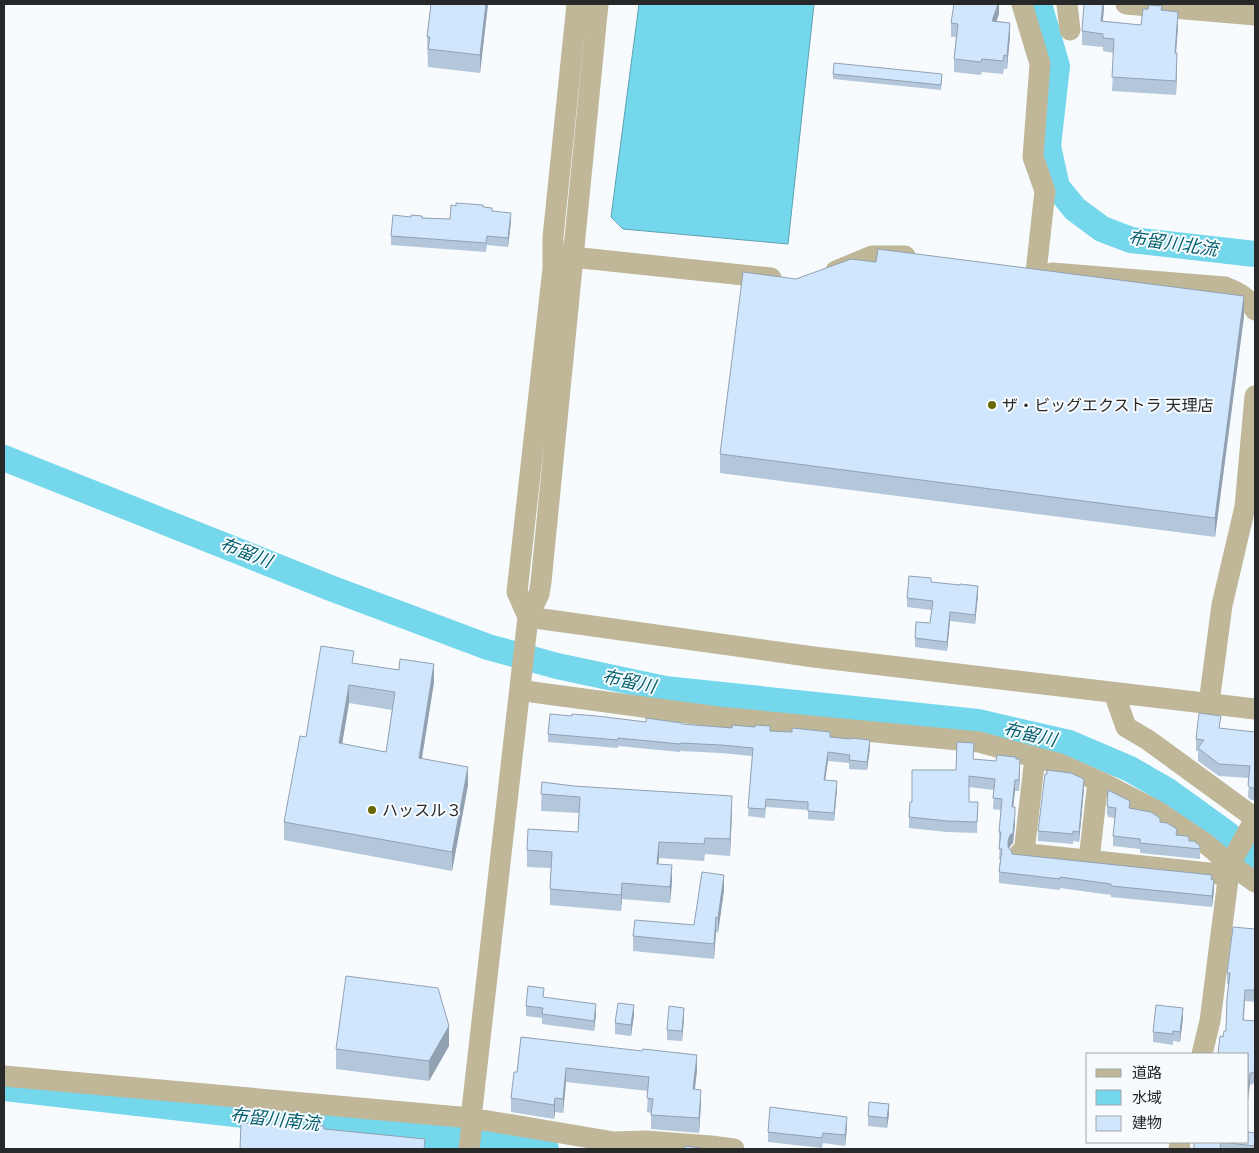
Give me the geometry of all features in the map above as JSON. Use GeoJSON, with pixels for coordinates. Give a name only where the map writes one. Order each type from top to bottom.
{"type":"FeatureCollection","features":[{"type":"Feature","properties":{"kind":"street"},"geometry":{"type":"LineString","coordinates":[[563,256],[553,237],[577,4]]}},
{"type":"Feature","properties":{"kind":"street"},"geometry":{"type":"LineString","coordinates":[[470,1149],[527,623],[539,594],[541,582],[563,256],[598,4]]}},
{"type":"Feature","properties":{"kind":"street"},"geometry":{"type":"LineString","coordinates":[[1022,4],[1040,64],[1033,157],[1045,191],[1026,270],[1225,287],[1240,293],[1255,310]]}},
{"type":"Feature","properties":{"kind":"street"},"geometry":{"type":"LineString","coordinates":[[1067,4],[1070,30]]}},
{"type":"Feature","properties":{"kind":"street"},"geometry":{"type":"LineString","coordinates":[[1126,4],[1255,15]]}},
{"type":"Feature","properties":{"kind":"street"},"geometry":{"type":"LineString","coordinates":[[563,256],[792,281]]}},
{"type":"Feature","properties":{"kind":"street"},"geometry":{"type":"LineString","coordinates":[[818,276],[826,275],[872,256],[919,258]]}},
{"type":"Feature","properties":{"kind":"street"},"geometry":{"type":"LineString","coordinates":[[1209,703],[1222,606],[1245,507],[1255,396]]}},
{"type":"Feature","properties":{"kind":"street"},"geometry":{"type":"LineString","coordinates":[[527,623],[1255,709]]}},
{"type":"Feature","properties":{"kind":"street"},"geometry":{"type":"LineString","coordinates":[[521,683],[532,692],[718,717],[979,742],[1035,757],[1060,764],[1157,811],[1206,844],[1230,866],[1255,882]]}},
{"type":"Feature","properties":{"kind":"street"},"geometry":{"type":"LineString","coordinates":[[1114,693],[1126,727],[1148,740],[1254,821],[1230,866],[1210,1020],[1202,1053]]}},
{"type":"Feature","properties":{"kind":"street"},"geometry":{"type":"LineString","coordinates":[[1035,757],[1022,853],[1089,860],[1230,866]]}},
{"type":"Feature","properties":{"kind":"street"},"geometry":{"type":"LineString","coordinates":[[1089,860],[1098,781]]}},
{"type":"Feature","properties":{"kind":"street"},"geometry":{"type":"LineString","coordinates":[[4,1076],[472,1121],[614,1142],[646,1141],[734,1149]]}},
{"type":"Feature","properties":{"kind":"water"},"geometry":{"type":"Polygon","coordinates":[[[639,4],[814,4],[788,244],[623,229],[611,217],[639,4]]]}},
{"type":"Feature","properties":{"kind":"building"},"geometry":{"type":"Polygon","coordinates":[[[431,4],[486,4],[480,55],[428,49],[430,37],[427,37],[431,4]]]}},
{"type":"Feature","properties":{"kind":"building"},"geometry":{"type":"Polygon","coordinates":[[[954,4],[998,4],[992,21],[1010,23],[1007,56],[1004,55],[1003,61],[982,59],[981,62],[954,59],[958,24],[951,23],[954,4]]]}},
{"type":"Feature","properties":{"kind":"building"},"geometry":{"type":"Polygon","coordinates":[[[1084,4],[1103,4],[1101,21],[1141,25],[1143,9],[1148,9],[1149,5],[1162,6],[1161,10],[1178,12],[1175,53],[1177,53],[1176,81],[1112,77],[1114,39],[1103,38],[1103,34],[1082,31],[1084,4]]]}},
{"type":"Feature","properties":{"kind":"building"},"geometry":{"type":"Polygon","coordinates":[[[834,63],[942,74],[941,85],[833,74],[834,63]]]}},
{"type":"Feature","properties":{"kind":"building"},"geometry":{"type":"Polygon","coordinates":[[[456,203],[483,205],[483,207],[492,208],[492,211],[511,213],[508,238],[487,236],[486,243],[391,236],[393,215],[450,219],[451,205],[456,206],[456,203]]]}},
{"type":"Feature","properties":{"kind":"building"},"geometry":{"type":"Polygon","coordinates":[[[878,249],[1244,296],[1215,518],[720,454],[743,272],[796,279],[851,259],[876,262],[878,249]]]}},
{"type":"Feature","properties":{"kind":"building"},"geometry":{"type":"Polygon","coordinates":[[[909,576],[931,578],[931,582],[978,586],[975,615],[950,612],[947,642],[915,638],[916,622],[930,623],[933,601],[907,598],[909,576]]]}},
{"type":"Feature","properties":{"kind":"building"},"geometry":{"type":"Polygon","coordinates":[[[321,646],[354,651],[352,663],[399,670],[400,659],[434,664],[419,758],[468,767],[452,852],[284,822],[300,736],[306,737],[321,646]],[[349,685],[339,743],[386,752],[395,692],[349,685]]]}},
{"type":"Feature","properties":{"kind":"building"},"geometry":{"type":"Polygon","coordinates":[[[1199,713],[1221,716],[1219,728],[1255,732],[1255,788],[1251,788],[1248,785],[1250,766],[1219,764],[1198,748],[1204,740],[1196,739],[1199,713]]]}},
{"type":"Feature","properties":{"kind":"building"},"geometry":{"type":"Polygon","coordinates":[[[550,714],[597,716],[646,722],[646,718],[682,724],[732,728],[732,725],[770,726],[770,731],[792,732],[792,728],[830,732],[830,737],[870,740],[867,762],[849,760],[850,755],[828,752],[824,780],[837,781],[834,813],[808,811],[808,802],[766,799],[765,809],[748,808],[753,748],[548,734],[550,714]]]}},
{"type":"Feature","properties":{"kind":"building"},"geometry":{"type":"Polygon","coordinates":[[[957,742],[974,743],[973,759],[996,761],[997,755],[1020,759],[1019,780],[1015,780],[1012,807],[1015,807],[1013,833],[1008,841],[1008,847],[1012,854],[1212,875],[1211,879],[1214,880],[1212,896],[1111,886],[1111,884],[1060,877],[1060,879],[999,872],[1002,849],[999,849],[1001,832],[999,832],[1002,799],[993,798],[995,779],[969,776],[969,802],[978,802],[977,822],[909,817],[910,802],[912,802],[912,770],[956,770],[957,742]]]}},
{"type":"Feature","properties":{"kind":"building"},"geometry":{"type":"Polygon","coordinates":[[[1047,770],[1071,773],[1084,779],[1079,832],[1073,831],[1073,834],[1038,831],[1047,770]]]}},
{"type":"Feature","properties":{"kind":"building"},"geometry":{"type":"Polygon","coordinates":[[[542,782],[574,786],[732,796],[730,839],[705,838],[704,844],[659,842],[657,864],[672,865],[670,887],[622,883],[621,895],[550,889],[552,852],[527,850],[528,829],[578,832],[580,797],[541,794],[542,782]]]}},
{"type":"Feature","properties":{"kind":"building"},"geometry":{"type":"Polygon","coordinates":[[[1108,790],[1130,801],[1129,808],[1151,812],[1160,818],[1160,822],[1167,823],[1177,829],[1176,835],[1189,837],[1189,841],[1194,841],[1200,846],[1200,849],[1140,843],[1140,839],[1113,836],[1116,808],[1108,807],[1107,805],[1108,790]]]}},
{"type":"Feature","properties":{"kind":"building"},"geometry":{"type":"Polygon","coordinates":[[[702,872],[724,875],[718,918],[716,917],[714,944],[633,936],[635,920],[694,925],[702,872]]]}},
{"type":"Feature","properties":{"kind":"building"},"geometry":{"type":"Polygon","coordinates":[[[1233,927],[1255,929],[1255,990],[1245,990],[1243,1020],[1255,1021],[1255,1072],[1250,1073],[1249,1082],[1249,1053],[1218,1053],[1220,1036],[1223,1037],[1224,1031],[1226,1031],[1230,973],[1227,973],[1233,927]]]}},
{"type":"Feature","properties":{"kind":"building"},"geometry":{"type":"Polygon","coordinates":[[[346,976],[438,988],[449,1026],[429,1061],[336,1049],[346,976]]]}},
{"type":"Feature","properties":{"kind":"building"},"geometry":{"type":"Polygon","coordinates":[[[528,986],[544,988],[543,997],[596,1004],[594,1021],[542,1014],[543,1008],[526,1006],[528,986]]]}},
{"type":"Feature","properties":{"kind":"building"},"geometry":{"type":"Polygon","coordinates":[[[618,1003],[634,1005],[631,1025],[615,1023],[618,1003]]]}},
{"type":"Feature","properties":{"kind":"building"},"geometry":{"type":"Polygon","coordinates":[[[1156,1005],[1183,1008],[1180,1032],[1173,1031],[1173,1034],[1153,1032],[1156,1005]]]}},
{"type":"Feature","properties":{"kind":"building"},"geometry":{"type":"Polygon","coordinates":[[[669,1006],[684,1008],[682,1031],[667,1030],[669,1006]]]}},
{"type":"Feature","properties":{"kind":"building"},"geometry":{"type":"Polygon","coordinates":[[[521,1037],[642,1051],[643,1049],[697,1055],[693,1089],[701,1090],[699,1118],[651,1115],[653,1099],[647,1098],[649,1077],[566,1068],[563,1099],[555,1098],[554,1105],[511,1098],[514,1072],[517,1072],[521,1037]]]}},
{"type":"Feature","properties":{"kind":"building"},"geometry":{"type":"Polygon","coordinates":[[[869,1102],[889,1104],[887,1118],[868,1116],[869,1102]]]}},
{"type":"Feature","properties":{"kind":"building"},"geometry":{"type":"Polygon","coordinates":[[[770,1107],[847,1117],[845,1135],[823,1133],[822,1138],[768,1132],[770,1107]]]}},
{"type":"Feature","properties":{"kind":"building"},"geometry":{"type":"Polygon","coordinates":[[[241,1123],[324,1126],[324,1129],[425,1139],[424,1149],[240,1149],[241,1123]]]}},
{"type":"Feature","properties":{"kind":"building"},"geometry":{"type":"Polygon","coordinates":[[[1249,1132],[1255,1133],[1255,1146],[1230,1143],[1249,1143],[1249,1132]]]}},
{"type":"Feature","properties":{"kind":"building"},"geometry":{"type":"Polygon","coordinates":[[[1194,1143],[1221,1143],[1220,1149],[1194,1149],[1194,1143]]]}},
{"type":"Feature","properties":{"kind":"building"},"geometry":{"type":"Polygon","coordinates":[[[685,1146],[701,1148],[701,1149],[685,1149],[685,1146]]]}},
{"type":"Feature","properties":{"kind":"waterway","name":"布留川北流"},"geometry":{"type":"LineString","coordinates":[[1039,4],[1057,66],[1048,146],[1057,187],[1075,209],[1102,229],[1131,240],[1255,254]]}},
{"type":"Feature","properties":{"kind":"waterway","name":"布留川"},"geometry":{"type":"LineString","coordinates":[[4,458],[333,589],[488,647],[557,666],[665,689],[978,722],[1069,743],[1130,769],[1168,791],[1226,833],[1255,857]]}},
{"type":"Feature","properties":{"kind":"waterway","name":"布留川南流"},"geometry":{"type":"LineString","coordinates":[[4,1088],[546,1149]]}},
{"type":"Feature","properties":{"kind":"place","name":"ザ・ビッグエクストラ 天理店"},"geometry":{"type":"Point","coordinates":[992,405]}},
{"type":"Feature","properties":{"kind":"place","name":"ハッスル３"},"geometry":{"type":"Point","coordinates":[372,810]}}]}
